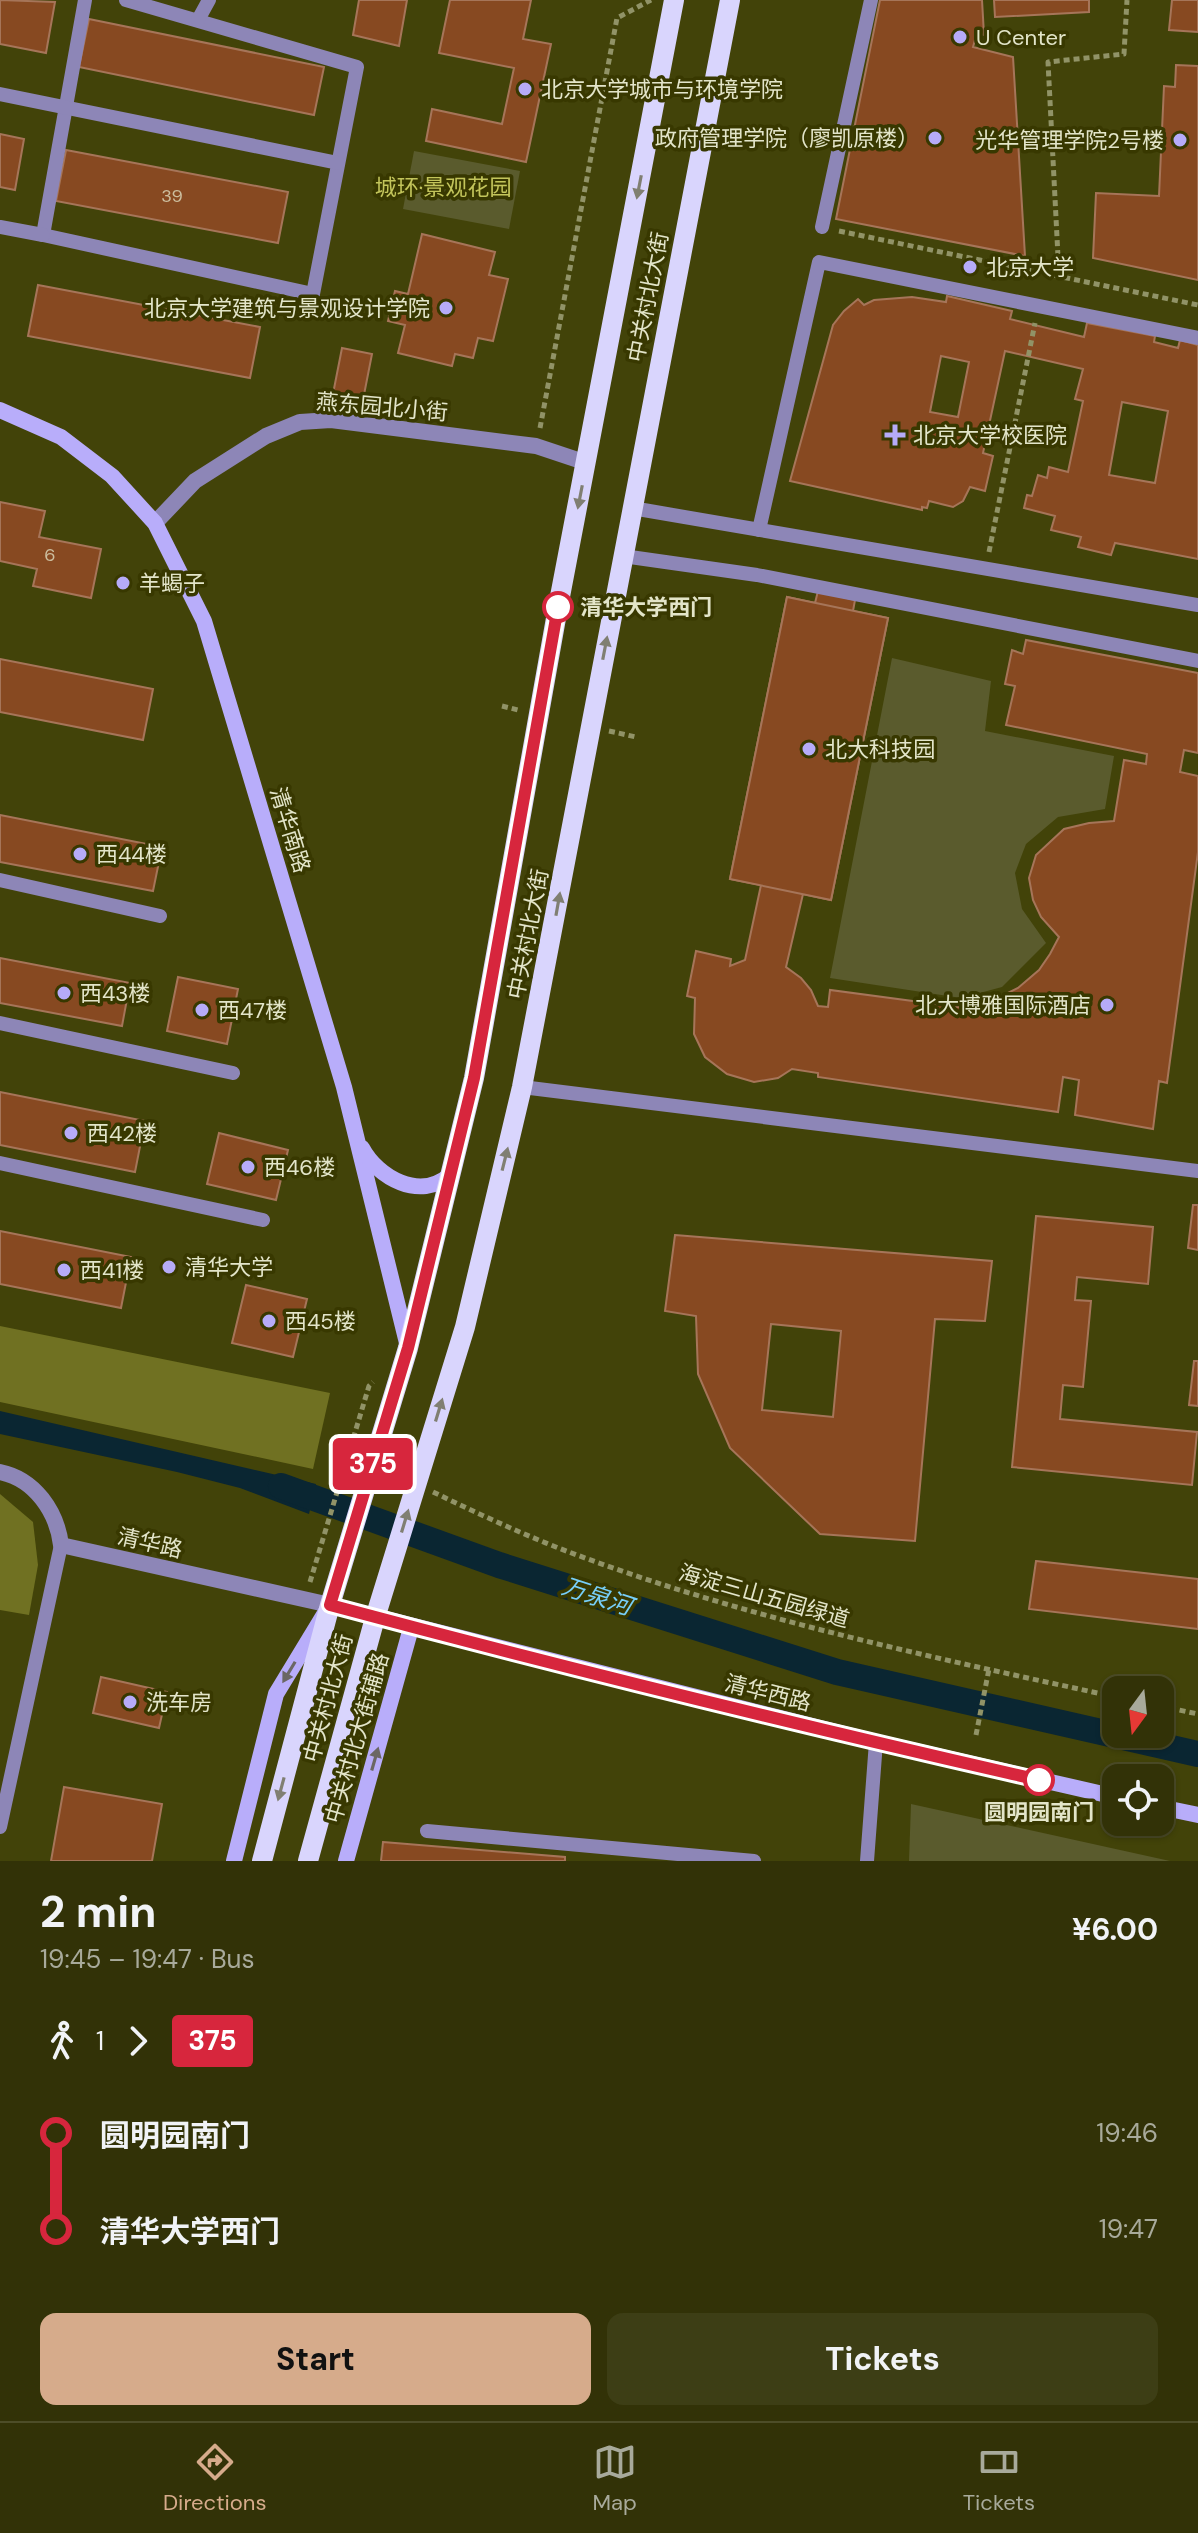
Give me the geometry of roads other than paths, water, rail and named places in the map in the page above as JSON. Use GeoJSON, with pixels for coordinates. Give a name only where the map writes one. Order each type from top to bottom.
{"type":"FeatureCollection","features":[{"type":"Feature","properties":{"kind":"main road","name":"中关村北大街"},"geometry":{"type":"LineString","coordinates":[[262,1861],[330,1605],[408,1348],[474,1078],[551,649],[674,0]]}},
{"type":"Feature","properties":{"kind":"main road","name":"中关村北大街"},"geometry":{"type":"LineString","coordinates":[[308,1861],[375,1618],[465,1327],[522,1087],[730,0]]}},
{"type":"Feature","properties":{"kind":"street","name":"清华南路"},"geometry":{"type":"LineString","coordinates":[[0,410],[61,437],[112,476],[155,523],[204,621],[344,1087],[408,1348]]}},
{"type":"Feature","properties":{"kind":"street","name":"燕东园北小街"},"geometry":{"type":"LineString","coordinates":[[155,523],[195,481],[266,436],[300,422],[331,420],[536,446],[587,463]]}},
{"type":"Feature","properties":{"kind":"street"},"geometry":{"type":"LineString","coordinates":[[357,1139],[369,1161],[391,1178],[410,1187],[443,1182],[450,1175]]}},
{"type":"Feature","properties":{"kind":"street"},"geometry":{"type":"LineString","coordinates":[[0,1472],[9,1474],[41,1497],[59,1528],[61,1545]]}},
{"type":"Feature","properties":{"kind":"street","name":"清华路"},"geometry":{"type":"LineString","coordinates":[[61,1545],[330,1605]]}},
{"type":"Feature","properties":{"kind":"street"},"geometry":{"type":"LineString","coordinates":[[234,1861],[276,1694],[330,1605]]}},
{"type":"Feature","properties":{"kind":"street","name":"清华西路"},"geometry":{"type":"LineString","coordinates":[[330,1605],[411,1628],[876,1742],[1102,1794]]}},
{"type":"Feature","properties":{"kind":"street","name":"中关村北大街辅路"},"geometry":{"type":"LineString","coordinates":[[346,1861],[411,1628]]}},
{"type":"Feature","properties":{"kind":"street"},"geometry":{"type":"LineString","coordinates":[[1174,1810],[1198,1815]]}},
{"type":"Feature","properties":{"kind":"lane"},"geometry":{"type":"LineString","coordinates":[[43,235],[85,0]]}},
{"type":"Feature","properties":{"kind":"lane"},"geometry":{"type":"LineString","coordinates":[[0,227],[313,294],[357,67],[126,0]]}},
{"type":"Feature","properties":{"kind":"lane"},"geometry":{"type":"LineString","coordinates":[[198,20],[209,0]]}},
{"type":"Feature","properties":{"kind":"lane"},"geometry":{"type":"LineString","coordinates":[[822,227],[871,0]]}},
{"type":"Feature","properties":{"kind":"lane"},"geometry":{"type":"LineString","coordinates":[[0,94],[338,163]]}},
{"type":"Feature","properties":{"kind":"lane"},"geometry":{"type":"LineString","coordinates":[[759,530],[819,262],[1198,338]]}},
{"type":"Feature","properties":{"kind":"lane"},"geometry":{"type":"LineString","coordinates":[[632,508],[1198,605]]}},
{"type":"Feature","properties":{"kind":"lane"},"geometry":{"type":"LineString","coordinates":[[623,556],[757,575],[1198,661]]}},
{"type":"Feature","properties":{"kind":"lane"},"geometry":{"type":"LineString","coordinates":[[0,880],[160,916]]}},
{"type":"Feature","properties":{"kind":"lane"},"geometry":{"type":"LineString","coordinates":[[0,1023],[233,1073]]}},
{"type":"Feature","properties":{"kind":"lane"},"geometry":{"type":"LineString","coordinates":[[522,1087],[1198,1171]]}},
{"type":"Feature","properties":{"kind":"lane"},"geometry":{"type":"LineString","coordinates":[[0,1163],[263,1220]]}},
{"type":"Feature","properties":{"kind":"lane"},"geometry":{"type":"LineString","coordinates":[[0,1827],[61,1545]]}},
{"type":"Feature","properties":{"kind":"lane"},"geometry":{"type":"LineString","coordinates":[[867,1861],[876,1742]]}},
{"type":"Feature","properties":{"kind":"lane"},"geometry":{"type":"LineString","coordinates":[[427,1831],[754,1861]]}},
{"type":"Feature","properties":{"kind":"water"},"geometry":{"type":"Polygon","coordinates":[[[0,1411],[316,1484],[309,1514],[240,1488],[0,1434],[0,1411]]]}},
{"type":"Feature","properties":{"kind":"waterway","name":"万泉河"},"geometry":{"type":"LineString","coordinates":[[281,1486],[499,1565],[837,1672],[1198,1754]]}},
{"type":"Feature","properties":{"kind":"place","name":"U Center"},"geometry":{"type":"Point","coordinates":[960,37]}},
{"type":"Feature","properties":{"kind":"place","name":"北京大学城市与环境学院"},"geometry":{"type":"Point","coordinates":[525,89]}},
{"type":"Feature","properties":{"kind":"place","name":"政府管理学院（廖凯原楼）"},"geometry":{"type":"Point","coordinates":[935,138]}},
{"type":"Feature","properties":{"kind":"place","name":"光华管理学院2号楼"},"geometry":{"type":"Point","coordinates":[1180,140]}},
{"type":"Feature","properties":{"kind":"place","name":"北京大学"},"geometry":{"type":"Point","coordinates":[970,267]}},
{"type":"Feature","properties":{"kind":"place","name":"北京大学建筑与景观设计学院"},"geometry":{"type":"Point","coordinates":[446,308]}},
{"type":"Feature","properties":{"kind":"place","name":"北京大学校医院"},"geometry":{"type":"Point","coordinates":[895,435]}},
{"type":"Feature","properties":{"kind":"place","name":"羊蝎子"},"geometry":{"type":"Point","coordinates":[123,583]}},
{"type":"Feature","properties":{"kind":"place","name":"清华大学西门"},"geometry":{"type":"Point","coordinates":[558,607]}},
{"type":"Feature","properties":{"kind":"place","name":"北大科技园"},"geometry":{"type":"Point","coordinates":[809,749]}},
{"type":"Feature","properties":{"kind":"place","name":"西44楼"},"geometry":{"type":"Point","coordinates":[80,854]}},
{"type":"Feature","properties":{"kind":"place","name":"西43楼"},"geometry":{"type":"Point","coordinates":[64,993]}},
{"type":"Feature","properties":{"kind":"place","name":"北大博雅国际酒店"},"geometry":{"type":"Point","coordinates":[1107,1005]}},
{"type":"Feature","properties":{"kind":"place","name":"西47楼"},"geometry":{"type":"Point","coordinates":[202,1010]}},
{"type":"Feature","properties":{"kind":"place","name":"西42楼"},"geometry":{"type":"Point","coordinates":[71,1133]}},
{"type":"Feature","properties":{"kind":"place","name":"西46楼"},"geometry":{"type":"Point","coordinates":[248,1167]}},
{"type":"Feature","properties":{"kind":"place","name":"清华大学"},"geometry":{"type":"Point","coordinates":[169,1267]}},
{"type":"Feature","properties":{"kind":"place","name":"西41楼"},"geometry":{"type":"Point","coordinates":[64,1270]}},
{"type":"Feature","properties":{"kind":"place","name":"西45楼"},"geometry":{"type":"Point","coordinates":[269,1321]}},
{"type":"Feature","properties":{"kind":"place","name":"洗车房"},"geometry":{"type":"Point","coordinates":[130,1702]}},
{"type":"Feature","properties":{"kind":"place","name":"圆明园南门"},"geometry":{"type":"Point","coordinates":[1039,1780]}},
{"type":"Feature","properties":{"kind":"park label","name":"城环·景观花园"},"geometry":{"type":"Point","coordinates":[443,187]}}]}
